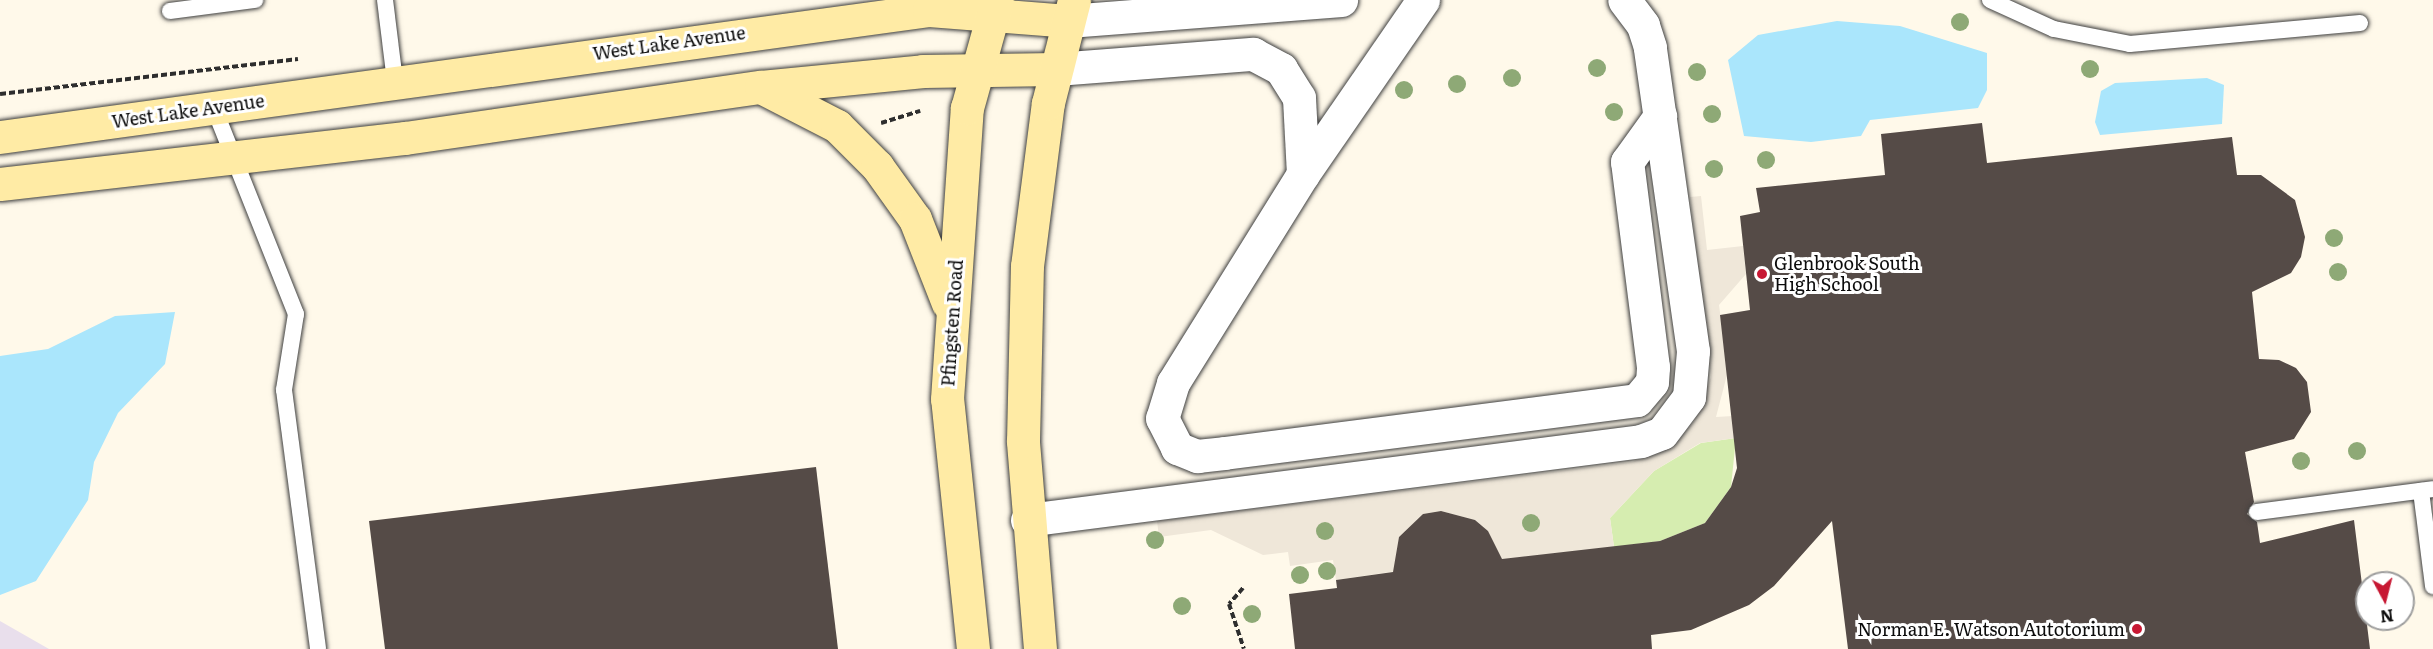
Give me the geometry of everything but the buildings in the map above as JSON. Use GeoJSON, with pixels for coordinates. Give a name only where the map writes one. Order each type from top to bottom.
{"type":"FeatureCollection","features":[{"type":"Feature","properties":{"kind":"street","name":"West Lake Avenue"},"geometry":{"type":"LineString","coordinates":[[0,137],[395,81],[929,10],[995,8],[1071,10],[1341,0]]}},
{"type":"Feature","properties":{"kind":"street"},"geometry":{"type":"LineString","coordinates":[[1424,0],[1303,174],[1164,400],[1166,435],[1177,448],[1197,456],[1637,400],[1652,382],[1653,367],[1627,162],[1660,116]]}},
{"type":"Feature","properties":{"kind":"street"},"geometry":{"type":"LineString","coordinates":[[1026,520],[1641,441],[1662,433],[1689,397],[1693,351],[1650,47],[1643,25],[1624,0]]}},
{"type":"Feature","properties":{"kind":"street","name":"Pfingsten Road"},"geometry":{"type":"LineString","coordinates":[[973,649],[947,399],[951,311],[967,108],[995,8]]}},
{"type":"Feature","properties":{"kind":"street"},"geometry":{"type":"LineString","coordinates":[[1040,649],[1026,520],[1027,267],[1056,69],[1071,10]]}},
{"type":"Feature","properties":{"kind":"street"},"geometry":{"type":"LineString","coordinates":[[0,184],[233,158],[761,87],[978,70],[1056,69],[1253,54],[1281,69],[1299,98],[1303,174]]}},
{"type":"Feature","properties":{"kind":"street"},"geometry":{"type":"LineString","coordinates":[[761,87],[837,126],[877,166],[915,219],[951,311]]}},
{"type":"Feature","properties":{"kind":"lane"},"geometry":{"type":"LineString","coordinates":[[170,11],[255,0]]}},
{"type":"Feature","properties":{"kind":"lane"},"geometry":{"type":"LineString","coordinates":[[385,0],[395,81]]}},
{"type":"Feature","properties":{"kind":"lane"},"geometry":{"type":"LineString","coordinates":[[1990,0],[2055,29],[2130,44],[2360,23]]}},
{"type":"Feature","properties":{"kind":"lane"},"geometry":{"type":"LineString","coordinates":[[214,108],[296,314],[284,390],[318,649]]}},
{"type":"Feature","properties":{"kind":"lane"},"geometry":{"type":"LineString","coordinates":[[2257,512],[2427,490],[2433,586]]}},
{"type":"Feature","properties":{"kind":"path"},"geometry":{"type":"LineString","coordinates":[[877,124],[920,111]]}},
{"type":"Feature","properties":{"kind":"path"},"geometry":{"type":"LineString","coordinates":[[1243,588],[1229,604],[1244,649]]}},
{"type":"Feature","properties":{"kind":"shaded area"},"geometry":{"type":"Polygon","coordinates":[[[1701,196],[1707,250],[1743,246],[1746,274],[1719,305],[1728,371],[1716,417],[1733,416],[1736,438],[1700,443],[1654,471],[1610,518],[1614,547],[1498,560],[1488,531],[1475,520],[1441,511],[1423,514],[1399,537],[1397,571],[1336,580],[1333,560],[1290,566],[1288,552],[1263,555],[1211,530],[1159,537],[1157,521],[1632,462],[1674,445],[1695,420],[1711,377],[1690,197],[1701,196]]]}},
{"type":"Feature","properties":{"kind":"shaded area"},"geometry":{"type":"Polygon","coordinates":[[[0,621],[49,649],[0,649],[0,621]]]}},
{"type":"Feature","properties":{"kind":"green space"},"geometry":{"type":"Polygon","coordinates":[[[1736,438],[1731,487],[1705,523],[1660,541],[1614,547],[1610,518],[1654,471],[1701,443],[1736,438]]]}},
{"type":"Feature","properties":{"kind":"water"},"geometry":{"type":"Polygon","coordinates":[[[1837,21],[1900,26],[1987,53],[1987,90],[1978,108],[1870,120],[1861,136],[1811,142],[1744,136],[1728,60],[1758,35],[1837,21]]]}},
{"type":"Feature","properties":{"kind":"water"},"geometry":{"type":"Polygon","coordinates":[[[2207,78],[2224,85],[2222,124],[2100,135],[2095,122],[2101,91],[2115,83],[2207,78]]]}},
{"type":"Feature","properties":{"kind":"water"},"geometry":{"type":"Polygon","coordinates":[[[175,312],[165,364],[118,413],[94,462],[88,500],[36,581],[0,595],[0,356],[48,349],[115,316],[175,312]]]}},
{"type":"Feature","properties":{"kind":"place","name":"Glenbrook South High School"},"geometry":{"type":"Point","coordinates":[1762,274]}},
{"type":"Feature","properties":{"kind":"place","name":"Norman E. Watson Autotorium"},"geometry":{"type":"Point","coordinates":[2137,629]}}]}
